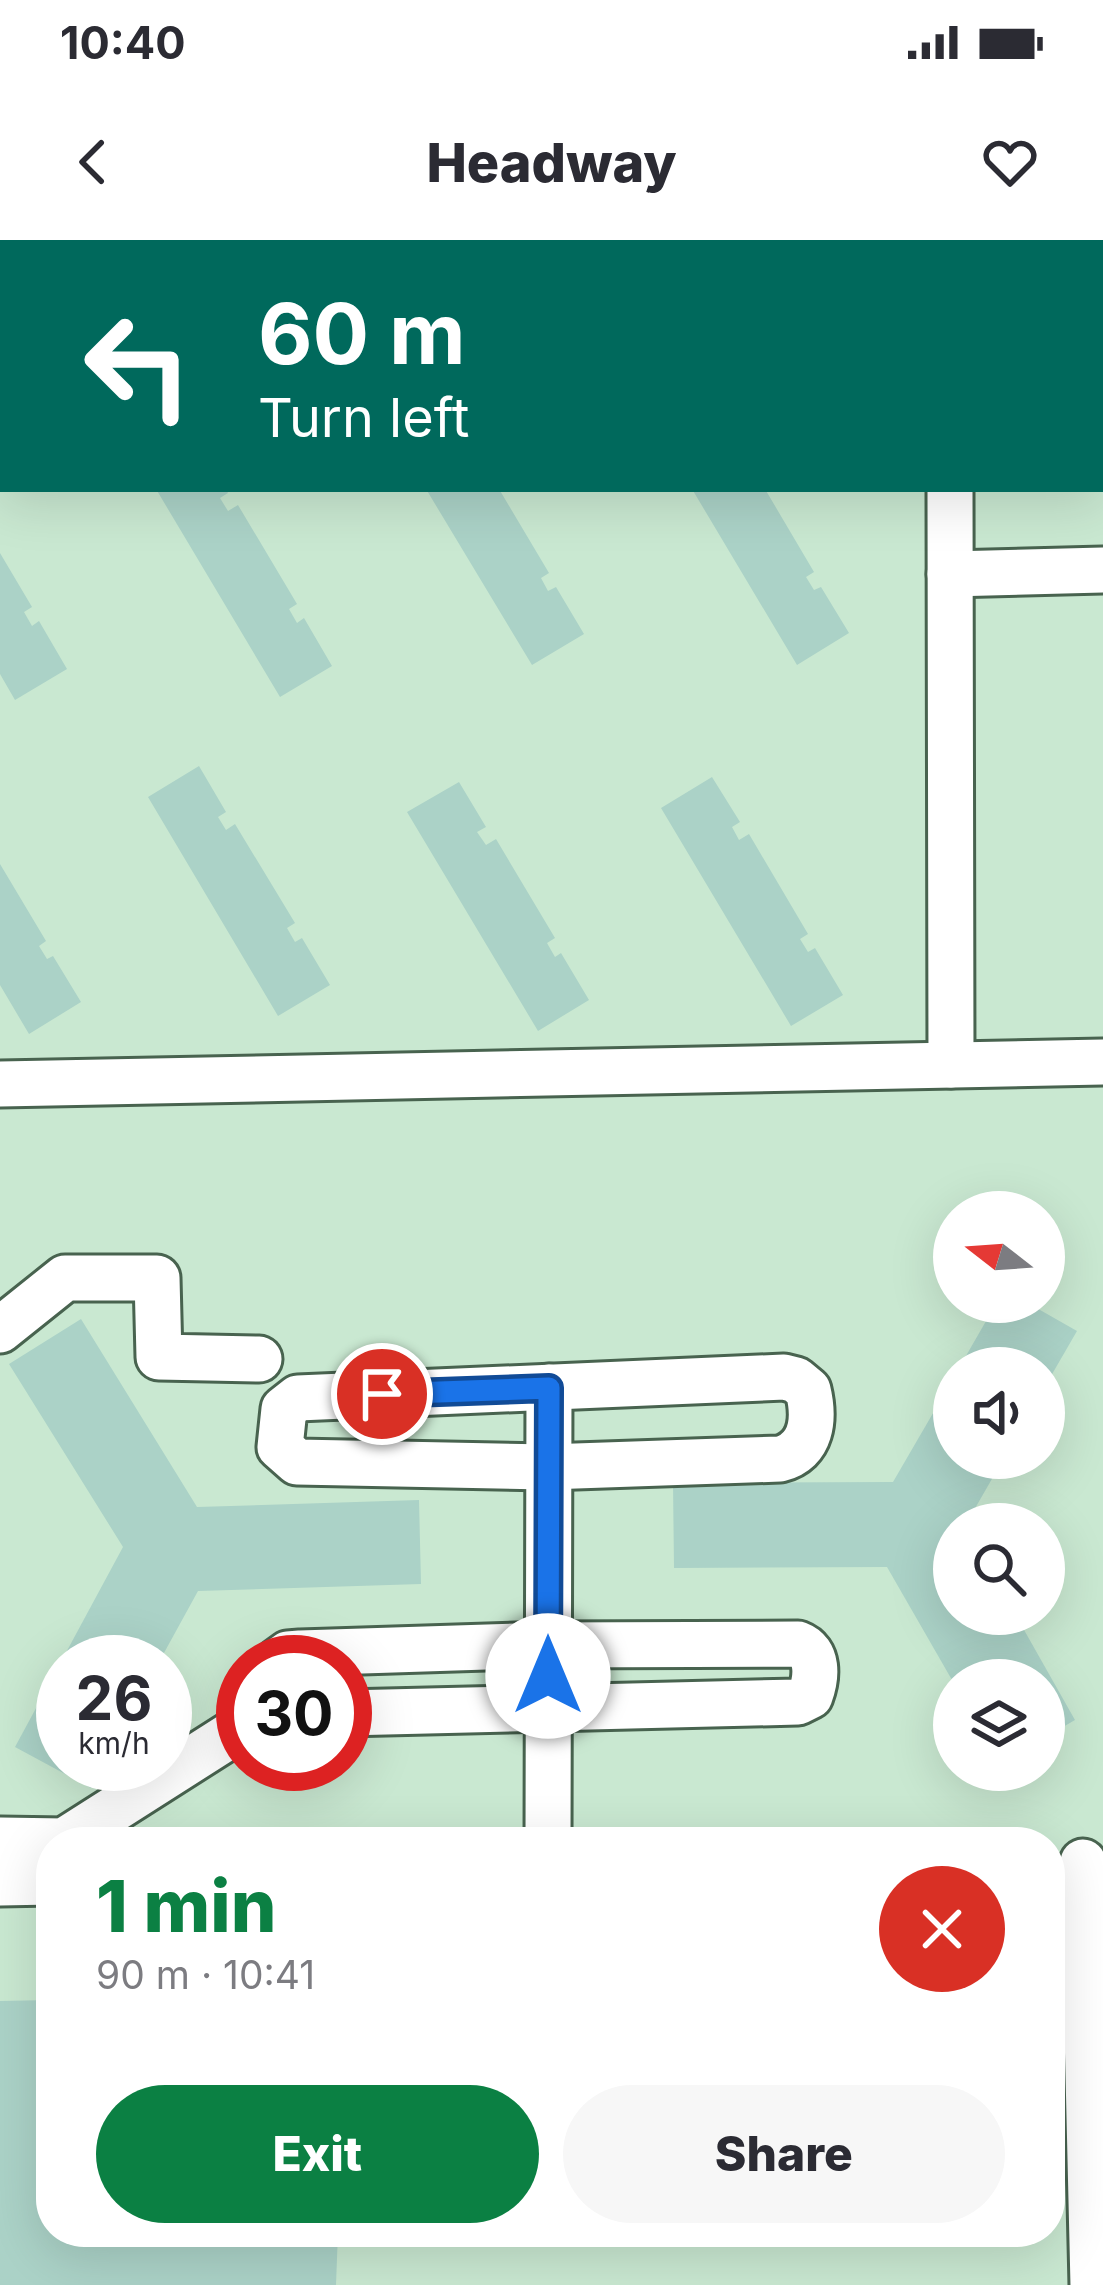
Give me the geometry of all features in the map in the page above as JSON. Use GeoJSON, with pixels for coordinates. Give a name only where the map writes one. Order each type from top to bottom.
{"type":"FeatureCollection","features":[{"type":"Feature","properties":{"kind":"street"},"geometry":{"type":"LineString","coordinates":[[950,492],[951,1065]]}},
{"type":"Feature","properties":{"kind":"street"},"geometry":{"type":"LineString","coordinates":[[950,574],[1103,570]]}},
{"type":"Feature","properties":{"kind":"street"},"geometry":{"type":"LineString","coordinates":[[0,1084],[1103,1062]]}},
{"type":"Feature","properties":{"kind":"street"},"geometry":{"type":"LineString","coordinates":[[0,1330],[65,1278],[157,1278],[159,1357],[259,1359]]}},
{"type":"Feature","properties":{"kind":"street"},"geometry":{"type":"LineString","coordinates":[[784,1376],[808,1390],[811,1421],[803,1447],[779,1459],[547,1467],[297,1462],[280,1447],[284,1409],[298,1398],[549,1388],[784,1376]]}},
{"type":"Feature","properties":{"kind":"street"},"geometry":{"type":"LineString","coordinates":[[548,1827],[549,1388]]}},
{"type":"Feature","properties":{"kind":"street"},"geometry":{"type":"LineString","coordinates":[[372,1651],[798,1644],[806,1646],[814,1661],[811,1696],[798,1702],[372,1712]]}},
{"type":"Feature","properties":{"kind":"street"},"geometry":{"type":"LineString","coordinates":[[86,1827],[216,1744]]}},
{"type":"Feature","properties":{"kind":"street"},"geometry":{"type":"LineString","coordinates":[[0,1840],[36,1841]]}},
{"type":"Feature","properties":{"kind":"street"},"geometry":{"type":"LineString","coordinates":[[1079,1862],[1093,2285]]}},
{"type":"Feature","properties":{"kind":"street"},"geometry":{"type":"LineString","coordinates":[[0,1883],[36,1882]]}},
{"type":"Feature","properties":{"kind":"building"},"geometry":{"type":"Polygon","coordinates":[[[158,492],[228,492],[220,498],[228,511],[238,505],[297,604],[289,609],[297,623],[304,618],[332,666],[280,697],[158,492]]]}},
{"type":"Feature","properties":{"kind":"building"},"geometry":{"type":"Polygon","coordinates":[[[428,492],[501,492],[549,573],[541,578],[548,591],[556,587],[584,634],[532,665],[428,492]]]}},
{"type":"Feature","properties":{"kind":"building"},"geometry":{"type":"Polygon","coordinates":[[[694,492],[767,492],[814,572],[806,577],[814,590],[821,587],[849,633],[797,665],[694,492]]]}},
{"type":"Feature","properties":{"kind":"building"},"geometry":{"type":"Polygon","coordinates":[[[0,553],[32,607],[24,612],[32,626],[39,621],[67,669],[15,700],[0,674],[0,553]]]}},
{"type":"Feature","properties":{"kind":"building"},"geometry":{"type":"Polygon","coordinates":[[[199,766],[226,812],[218,817],[226,830],[235,824],[295,923],[287,928],[295,942],[302,938],[330,985],[278,1016],[148,797],[199,766]]]}},
{"type":"Feature","properties":{"kind":"building"},"geometry":{"type":"Polygon","coordinates":[[[712,777],[740,822],[732,827],[739,840],[749,834],[808,934],[800,939],[808,952],[815,948],[843,995],[791,1026],[661,808],[712,777]]]}},
{"type":"Feature","properties":{"kind":"building"},"geometry":{"type":"Polygon","coordinates":[[[459,782],[486,827],[477,832],[486,845],[496,839],[555,938],[547,943],[555,957],[561,953],[589,1000],[538,1031],[407,812],[459,782]]]}},
{"type":"Feature","properties":{"kind":"building"},"geometry":{"type":"Polygon","coordinates":[[[0,864],[46,941],[39,946],[47,959],[53,956],[81,1002],[29,1034],[0,985],[0,864]]]}},
{"type":"Feature","properties":{"kind":"building"},"geometry":{"type":"Polygon","coordinates":[[[81,1319],[197,1507],[419,1500],[421,1584],[198,1591],[174,1635],[75,1635],[123,1547],[9,1364],[81,1319]]]}},
{"type":"Feature","properties":{"kind":"building"},"geometry":{"type":"Polygon","coordinates":[[[985,1323],[1063,1323],[1077,1331],[1065,1352],[1065,1347],[971,1347],[985,1323]]]}},
{"type":"Feature","properties":{"kind":"building"},"geometry":{"type":"Polygon","coordinates":[[[933,1413],[933,1479],[992,1479],[978,1503],[933,1503],[933,1635],[1027,1635],[1040,1659],[940,1659],[887,1567],[674,1568],[673,1483],[893,1482],[933,1413]]]}},
{"type":"Feature","properties":{"kind":"building"},"geometry":{"type":"Polygon","coordinates":[[[1065,1702],[1075,1720],[1065,1726],[1065,1702]]]}},
{"type":"Feature","properties":{"kind":"building"},"geometry":{"type":"Polygon","coordinates":[[[36,1708],[36,1758],[15,1747],[36,1708]]]}},
{"type":"Feature","properties":{"kind":"building"},"geometry":{"type":"Polygon","coordinates":[[[36,2000],[36,2247],[337,2247],[336,2285],[0,2285],[0,2001],[36,2000]]]}},
{"type":"Feature","properties":{"kind":"route"},"geometry":{"type":"LineString","coordinates":[[382,1394],[549,1388],[548,1676]]}}]}
